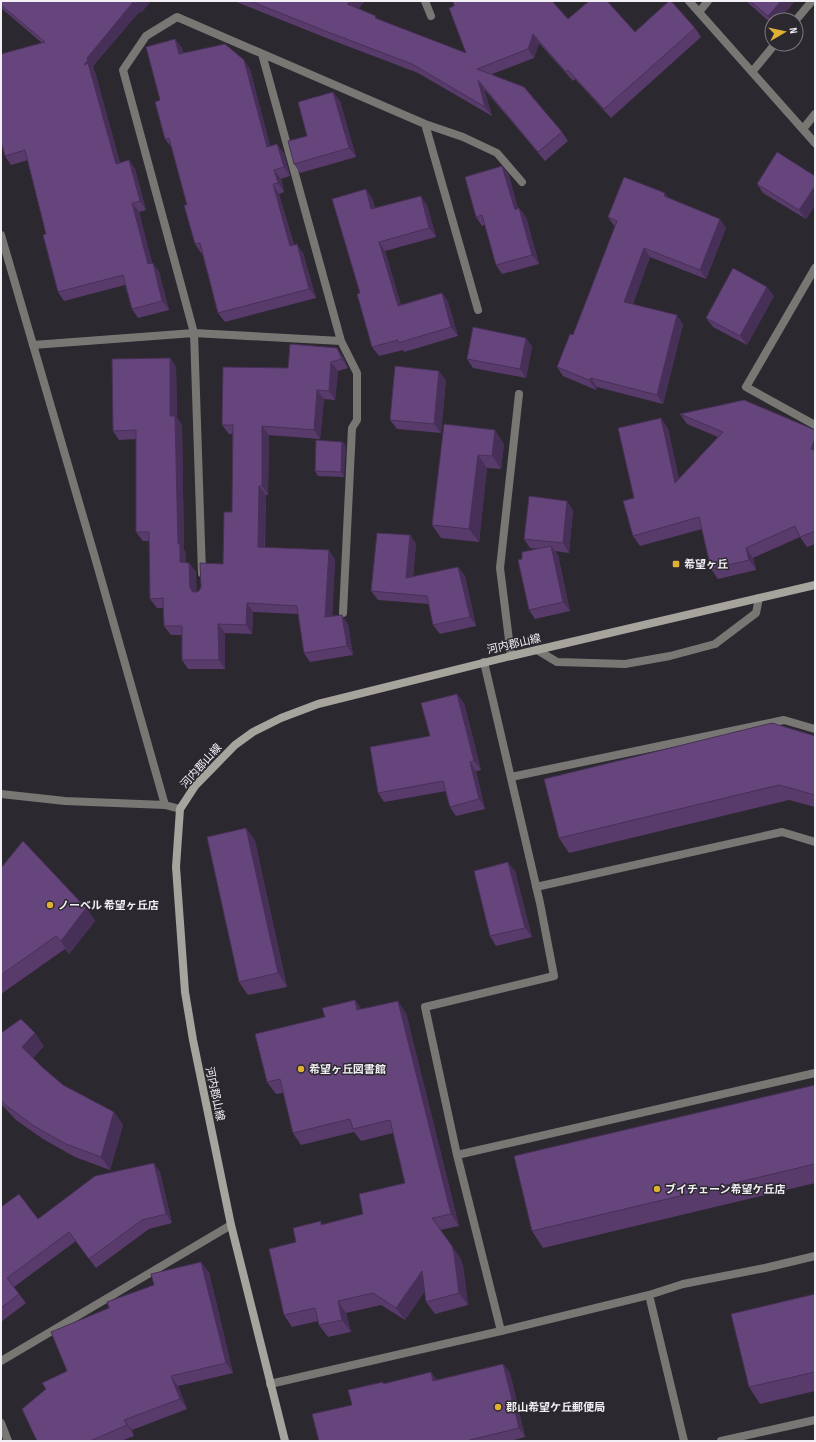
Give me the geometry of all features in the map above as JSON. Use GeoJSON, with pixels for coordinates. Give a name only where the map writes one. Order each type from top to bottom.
{"type":"FeatureCollection","features":[{"type":"Feature","properties":{"kind":"main road","name":"河内郡山線"},"geometry":{"type":"LineString","coordinates":[[285,1441],[231,1225],[193,1040],[185,992],[176,867],[180,809],[195,786],[235,745],[253,732],[281,718],[318,704],[484,662],[815,584]]}},
{"type":"Feature","properties":{"kind":"street"},"geometry":{"type":"LineString","coordinates":[[424,1],[431,16]]}},
{"type":"Feature","properties":{"kind":"street"},"geometry":{"type":"LineString","coordinates":[[689,1],[815,143]]}},
{"type":"Feature","properties":{"kind":"street"},"geometry":{"type":"LineString","coordinates":[[699,12],[708,1]]}},
{"type":"Feature","properties":{"kind":"street"},"geometry":{"type":"LineString","coordinates":[[803,12],[812,1]]}},
{"type":"Feature","properties":{"kind":"street"},"geometry":{"type":"LineString","coordinates":[[202,580],[194,333],[123,70],[146,36],[177,17],[425,124],[463,137],[497,153],[522,182]]}},
{"type":"Feature","properties":{"kind":"street"},"geometry":{"type":"LineString","coordinates":[[752,72],[768,52]]}},
{"type":"Feature","properties":{"kind":"street"},"geometry":{"type":"LineString","coordinates":[[262,54],[341,341],[357,373],[357,420],[352,428],[343,613]]}},
{"type":"Feature","properties":{"kind":"street"},"geometry":{"type":"LineString","coordinates":[[803,129],[815,114]]}},
{"type":"Feature","properties":{"kind":"street"},"geometry":{"type":"LineString","coordinates":[[425,124],[478,310]]}},
{"type":"Feature","properties":{"kind":"street"},"geometry":{"type":"LineString","coordinates":[[1,235],[165,804]]}},
{"type":"Feature","properties":{"kind":"street"},"geometry":{"type":"LineString","coordinates":[[815,268],[746,387],[815,425]]}},
{"type":"Feature","properties":{"kind":"street"},"geometry":{"type":"LineString","coordinates":[[33,345],[194,333],[341,341]]}},
{"type":"Feature","properties":{"kind":"street"},"geometry":{"type":"LineString","coordinates":[[511,656],[500,568],[519,394]]}},
{"type":"Feature","properties":{"kind":"street"},"geometry":{"type":"LineString","coordinates":[[537,650],[557,662],[625,664],[670,656],[715,644],[756,613],[759,598]]}},
{"type":"Feature","properties":{"kind":"street"},"geometry":{"type":"LineString","coordinates":[[484,662],[536,887],[554,976],[425,1008],[457,1155],[500,1331]]}},
{"type":"Feature","properties":{"kind":"street"},"geometry":{"type":"LineString","coordinates":[[511,777],[784,720],[815,729]]}},
{"type":"Feature","properties":{"kind":"street"},"geometry":{"type":"LineString","coordinates":[[1,794],[64,801],[165,804],[180,809]]}},
{"type":"Feature","properties":{"kind":"street"},"geometry":{"type":"LineString","coordinates":[[536,887],[782,832],[815,842]]}},
{"type":"Feature","properties":{"kind":"street"},"geometry":{"type":"LineString","coordinates":[[457,1155],[815,1073]]}},
{"type":"Feature","properties":{"kind":"street"},"geometry":{"type":"LineString","coordinates":[[1,1361],[231,1225]]}},
{"type":"Feature","properties":{"kind":"street"},"geometry":{"type":"LineString","coordinates":[[270,1384],[649,1295],[683,1284],[765,1268],[815,1256]]}},
{"type":"Feature","properties":{"kind":"street"},"geometry":{"type":"LineString","coordinates":[[649,1295],[684,1441]]}},
{"type":"Feature","properties":{"kind":"street"},"geometry":{"type":"LineString","coordinates":[[721,1441],[815,1420]]}},
{"type":"Feature","properties":{"kind":"street"},"geometry":{"type":"LineString","coordinates":[[1,1423],[8,1441]]}},
{"type":"Feature","properties":{"kind":"building"},"geometry":{"type":"Polygon","coordinates":[[[1,1],[134,1],[87,58],[88,60],[84,65],[88,63],[116,164],[129,160],[140,201],[132,203],[148,264],[153,263],[162,301],[132,309],[123,275],[58,292],[43,235],[46,234],[25,150],[5,156],[1,141],[1,54],[45,42],[1,5],[1,1]]]}},
{"type":"Feature","properties":{"kind":"building"},"geometry":{"type":"Polygon","coordinates":[[[250,1],[351,1],[347,4],[376,16],[375,18],[466,53],[449,8],[454,6],[453,1],[552,1],[568,19],[589,1],[607,1],[635,32],[669,1],[671,1],[695,28],[604,109],[568,70],[566,72],[533,34],[528,49],[477,69],[524,87],[562,132],[538,152],[478,80],[485,107],[412,64],[250,1]]]}},
{"type":"Feature","properties":{"kind":"building"},"geometry":{"type":"Polygon","coordinates":[[[750,1],[781,1],[771,12],[764,13],[750,1]]]}},
{"type":"Feature","properties":{"kind":"building"},"geometry":{"type":"Polygon","coordinates":[[[175,39],[179,54],[225,44],[244,60],[267,147],[277,144],[284,167],[274,170],[278,183],[273,184],[290,246],[297,244],[309,289],[218,313],[200,243],[195,244],[184,205],[187,205],[169,138],[165,139],[155,102],[160,100],[146,47],[175,39]]]}},
{"type":"Feature","properties":{"kind":"building"},"geometry":{"type":"Polygon","coordinates":[[[333,92],[349,148],[294,164],[288,141],[307,136],[298,102],[333,92]]]}},
{"type":"Feature","properties":{"kind":"building"},"geometry":{"type":"Polygon","coordinates":[[[777,152],[815,176],[815,186],[799,210],[757,184],[777,152]]]}},
{"type":"Feature","properties":{"kind":"building"},"geometry":{"type":"Polygon","coordinates":[[[502,166],[515,210],[519,208],[532,255],[496,265],[482,215],[476,217],[465,177],[502,166]]]}},
{"type":"Feature","properties":{"kind":"building"},"geometry":{"type":"Polygon","coordinates":[[[624,177],[665,193],[664,196],[720,219],[700,270],[644,248],[624,302],[677,315],[657,395],[591,378],[589,380],[557,367],[570,334],[573,335],[617,221],[608,217],[624,177]]]}},
{"type":"Feature","properties":{"kind":"building"},"geometry":{"type":"Polygon","coordinates":[[[366,189],[371,209],[421,196],[429,228],[379,242],[398,306],[442,293],[451,327],[398,343],[398,340],[372,347],[357,294],[360,293],[332,199],[366,189]]]}},
{"type":"Feature","properties":{"kind":"building"},"geometry":{"type":"Polygon","coordinates":[[[733,268],[767,287],[740,336],[706,318],[733,268]]]}},
{"type":"Feature","properties":{"kind":"building"},"geometry":{"type":"Polygon","coordinates":[[[473,327],[526,338],[520,369],[467,359],[473,327]]]}},
{"type":"Feature","properties":{"kind":"building"},"geometry":{"type":"Polygon","coordinates":[[[290,344],[337,348],[342,359],[331,362],[329,391],[317,390],[314,430],[262,426],[262,486],[259,486],[258,547],[329,550],[325,617],[342,615],[347,646],[304,653],[297,606],[247,603],[246,625],[218,624],[219,660],[182,660],[182,626],[164,626],[163,598],[150,599],[149,532],[136,532],[136,430],[113,431],[112,359],[170,358],[170,416],[175,416],[178,544],[180,544],[180,562],[189,563],[190,588],[193,592],[196,592],[199,591],[201,587],[200,563],[223,564],[224,512],[232,512],[233,425],[222,425],[223,367],[288,368],[290,344]]]}},
{"type":"Feature","properties":{"kind":"building"},"geometry":{"type":"Polygon","coordinates":[[[395,366],[439,371],[434,424],[390,420],[395,366]]]}},
{"type":"Feature","properties":{"kind":"building"},"geometry":{"type":"Polygon","coordinates":[[[744,400],[815,430],[815,439],[811,449],[815,450],[815,531],[800,537],[795,526],[746,548],[749,560],[711,569],[699,517],[633,536],[623,501],[634,498],[618,428],[661,418],[675,483],[723,432],[680,414],[744,400]]]}},
{"type":"Feature","properties":{"kind":"building"},"geometry":{"type":"Polygon","coordinates":[[[444,424],[495,430],[492,456],[478,455],[469,529],[432,525],[444,424]]]}},
{"type":"Feature","properties":{"kind":"building"},"geometry":{"type":"Polygon","coordinates":[[[316,440],[342,442],[341,472],[315,471],[316,440]]]}},
{"type":"Feature","properties":{"kind":"building"},"geometry":{"type":"Polygon","coordinates":[[[529,496],[567,501],[563,543],[524,539],[529,496]]]}},
{"type":"Feature","properties":{"kind":"building"},"geometry":{"type":"Polygon","coordinates":[[[377,533],[410,535],[406,578],[458,567],[470,617],[433,625],[427,596],[371,591],[377,533]]]}},
{"type":"Feature","properties":{"kind":"building"},"geometry":{"type":"Polygon","coordinates":[[[551,546],[563,602],[529,610],[518,560],[522,559],[522,552],[551,546]]]}},
{"type":"Feature","properties":{"kind":"building"},"geometry":{"type":"Polygon","coordinates":[[[457,694],[474,761],[470,762],[479,799],[450,807],[443,781],[378,793],[370,747],[430,736],[421,703],[457,694]]]}},
{"type":"Feature","properties":{"kind":"building"},"geometry":{"type":"Polygon","coordinates":[[[772,723],[815,736],[815,795],[779,785],[559,838],[544,779],[772,723]]]}},
{"type":"Feature","properties":{"kind":"building"},"geometry":{"type":"Polygon","coordinates":[[[246,828],[278,973],[239,982],[207,837],[246,828]]]}},
{"type":"Feature","properties":{"kind":"building"},"geometry":{"type":"Polygon","coordinates":[[[23,841],[86,908],[61,941],[56,936],[1,975],[1,868],[23,841]]]}},
{"type":"Feature","properties":{"kind":"building"},"geometry":{"type":"Polygon","coordinates":[[[508,862],[525,928],[490,936],[474,871],[508,862]]]}},
{"type":"Feature","properties":{"kind":"building"},"geometry":{"type":"Polygon","coordinates":[[[355,1000],[357,1010],[398,1001],[451,1214],[432,1218],[452,1246],[459,1293],[426,1302],[422,1271],[396,1308],[373,1293],[338,1301],[342,1320],[319,1325],[315,1308],[284,1315],[269,1249],[296,1242],[293,1228],[321,1221],[321,1225],[363,1214],[359,1194],[405,1183],[390,1120],[353,1129],[350,1119],[293,1133],[280,1079],[267,1082],[255,1034],[325,1017],[322,1008],[355,1000]]]}},
{"type":"Feature","properties":{"kind":"building"},"geometry":{"type":"Polygon","coordinates":[[[21,1019],[35,1033],[22,1047],[42,1067],[63,1085],[114,1112],[101,1157],[66,1144],[34,1126],[1,1100],[1,1033],[21,1019]]]}},
{"type":"Feature","properties":{"kind":"building"},"geometry":{"type":"Polygon","coordinates":[[[815,1085],[815,1164],[532,1231],[514,1156],[815,1085]]]}},
{"type":"Feature","properties":{"kind":"building"},"geometry":{"type":"Polygon","coordinates":[[[154,1163],[166,1214],[142,1220],[89,1259],[69,1232],[7,1278],[19,1294],[1,1308],[1,1207],[19,1194],[38,1219],[95,1176],[154,1163]]]}},
{"type":"Feature","properties":{"kind":"building"},"geometry":{"type":"Polygon","coordinates":[[[201,1262],[226,1363],[171,1376],[180,1399],[124,1420],[127,1425],[90,1441],[37,1441],[22,1409],[46,1389],[42,1383],[67,1371],[51,1332],[109,1308],[107,1302],[154,1285],[151,1274],[201,1262]]]}},
{"type":"Feature","properties":{"kind":"building"},"geometry":{"type":"Polygon","coordinates":[[[815,1294],[815,1372],[749,1387],[731,1314],[815,1294]]]}},
{"type":"Feature","properties":{"kind":"building"},"geometry":{"type":"Polygon","coordinates":[[[503,1364],[519,1428],[466,1441],[319,1441],[312,1414],[352,1405],[348,1390],[383,1382],[383,1384],[431,1372],[433,1381],[503,1364]]]}},
{"type":"Feature","properties":{"kind":"place","name":"希望ヶ丘"},"geometry":{"type":"Point","coordinates":[676,564]}},
{"type":"Feature","properties":{"kind":"place","name":"ノーベル 希望ヶ丘店"},"geometry":{"type":"Point","coordinates":[50,905]}},
{"type":"Feature","properties":{"kind":"place","name":"希望ヶ丘図書館"},"geometry":{"type":"Point","coordinates":[301,1069]}},
{"type":"Feature","properties":{"kind":"place","name":"ブイチェーン希望ケ丘店"},"geometry":{"type":"Point","coordinates":[657,1189]}},
{"type":"Feature","properties":{"kind":"place","name":"郡山希望ケ丘郵便局"},"geometry":{"type":"Point","coordinates":[498,1407]}}]}
